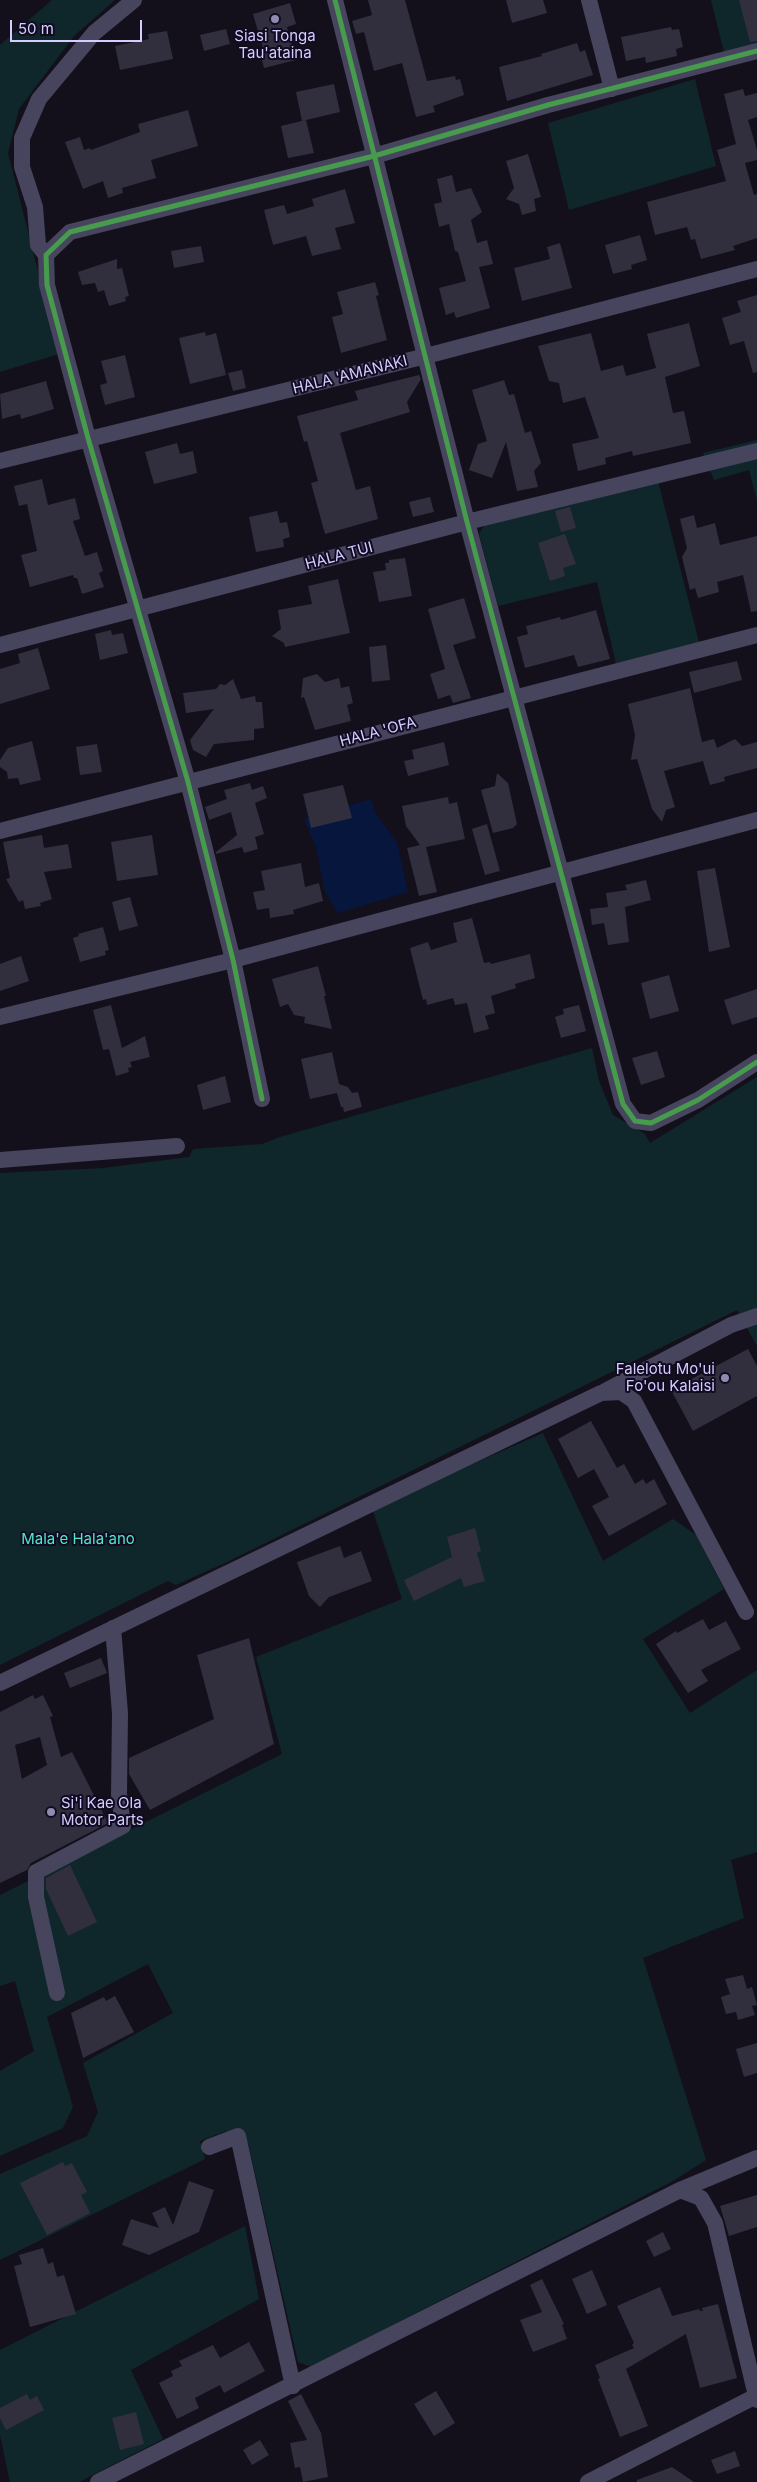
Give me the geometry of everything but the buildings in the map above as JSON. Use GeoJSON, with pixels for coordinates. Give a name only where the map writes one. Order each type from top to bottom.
{"type":"FeatureCollection","features":[{"type":"Feature","properties":{"kind":"street"},"geometry":{"type":"LineString","coordinates":[[134,0],[94,33],[39,98],[22,138],[22,167],[35,207],[38,245],[46,255],[47,285],[88,438],[188,782],[233,960],[262,1099]]}},
{"type":"Feature","properties":{"kind":"street"},"geometry":{"type":"LineString","coordinates":[[335,0],[467,522],[562,872],[611,1062],[624,1104],[635,1120],[651,1123],[698,1100],[757,1062]]}},
{"type":"Feature","properties":{"kind":"street"},"geometry":{"type":"LineString","coordinates":[[589,0],[612,89]]}},
{"type":"Feature","properties":{"kind":"street"},"geometry":{"type":"LineString","coordinates":[[46,255],[70,232],[374,156],[612,89],[757,51]]}},
{"type":"Feature","properties":{"kind":"street","name":"HALA 'AMANAKI"},"geometry":{"type":"LineString","coordinates":[[0,461],[426,356],[757,269]]}},
{"type":"Feature","properties":{"kind":"street","name":"HALA TUI"},"geometry":{"type":"LineString","coordinates":[[0,645],[139,610],[467,522],[757,451]]}},
{"type":"Feature","properties":{"kind":"street","name":"HALA 'OFA"},"geometry":{"type":"LineString","coordinates":[[0,831],[757,635]]}},
{"type":"Feature","properties":{"kind":"street"},"geometry":{"type":"LineString","coordinates":[[0,1018],[233,960],[757,820]]}},
{"type":"Feature","properties":{"kind":"street"},"geometry":{"type":"LineString","coordinates":[[0,1160],[177,1146]]}},
{"type":"Feature","properties":{"kind":"street"},"geometry":{"type":"LineString","coordinates":[[0,1683],[601,1393],[731,1325],[757,1316]]}},
{"type":"Feature","properties":{"kind":"street"},"geometry":{"type":"LineString","coordinates":[[601,1393],[621,1392],[634,1401],[746,1612]]}},
{"type":"Feature","properties":{"kind":"street"},"geometry":{"type":"LineString","coordinates":[[57,1993],[36,1897],[36,1872],[124,1826],[119,1794],[120,1713],[113,1628]]}},
{"type":"Feature","properties":{"kind":"street"},"geometry":{"type":"LineString","coordinates":[[209,2147],[238,2136],[293,2386]]}},
{"type":"Feature","properties":{"kind":"street"},"geometry":{"type":"LineString","coordinates":[[98,2482],[293,2386],[680,2190],[757,2158]]}},
{"type":"Feature","properties":{"kind":"street"},"geometry":{"type":"LineString","coordinates":[[588,2482],[756,2398],[715,2223],[701,2198],[680,2190]]}},
{"type":"Feature","properties":{"kind":"green space"},"geometry":{"type":"Polygon","coordinates":[[[52,0],[115,0],[74,36],[19,109],[8,153],[59,354],[0,372],[0,45],[52,0]]]}},
{"type":"Feature","properties":{"kind":"green space"},"geometry":{"type":"Polygon","coordinates":[[[711,0],[757,0],[757,43],[724,52],[711,0]]]}},
{"type":"Feature","properties":{"kind":"green space"},"geometry":{"type":"Polygon","coordinates":[[[695,79],[716,166],[569,210],[548,123],[695,79]]]}},
{"type":"Feature","properties":{"kind":"green space"},"geometry":{"type":"Polygon","coordinates":[[[757,440],[757,500],[749,470],[714,480],[703,453],[757,440]]]}},
{"type":"Feature","properties":{"kind":"green space"},"geometry":{"type":"Polygon","coordinates":[[[658,481],[699,642],[616,664],[597,582],[498,606],[479,534],[485,524],[658,481]]]}},
{"type":"Feature","properties":{"kind":"green space","name":"Mala'e Hala'ano"},"geometry":{"type":"Polygon","coordinates":[[[592,1048],[599,1081],[613,1115],[645,1134],[650,1143],[757,1077],[757,1346],[737,1310],[225,1563],[176,1585],[168,1581],[0,1665],[0,1173],[103,1168],[189,1157],[193,1149],[262,1144],[280,1137],[592,1048]]]}},
{"type":"Feature","properties":{"kind":"green space"},"geometry":{"type":"Polygon","coordinates":[[[543,1433],[603,1561],[673,1519],[696,1535],[724,1589],[643,1639],[690,1713],[757,1670],[757,1852],[731,1860],[744,1918],[643,1958],[706,2160],[673,2181],[311,2367],[298,2362],[248,2143],[226,2131],[200,2141],[205,2159],[0,2260],[0,2174],[87,2136],[98,2112],[83,2063],[173,2013],[148,1964],[47,2017],[73,2107],[63,2128],[0,2156],[0,2071],[34,2051],[15,1981],[0,1986],[0,1895],[282,1754],[256,1657],[402,1599],[372,1508],[543,1433]]]}},
{"type":"Feature","properties":{"kind":"green space"},"geometry":{"type":"Polygon","coordinates":[[[245,2226],[259,2299],[131,2370],[163,2439],[79,2482],[10,2482],[0,2435],[0,2350],[245,2226]]]}},
{"type":"Feature","properties":{"kind":"water"},"geometry":{"type":"Polygon","coordinates":[[[371,799],[376,814],[397,842],[408,892],[338,913],[325,892],[316,847],[304,819],[371,799]]]}},
{"type":"Feature","properties":{"kind":"cycle path"},"geometry":{"type":"LineString","coordinates":[[335,0],[467,522],[623,1104],[635,1121],[651,1123],[698,1100],[757,1062]]}},
{"type":"Feature","properties":{"kind":"cycle path"},"geometry":{"type":"LineString","coordinates":[[262,1099],[233,960],[188,782],[88,438],[47,285],[46,255],[70,232],[374,156],[548,105],[757,51]]}},
{"type":"Feature","properties":{"kind":"place","name":"Siasi Tonga Tau'ataina"},"geometry":{"type":"Point","coordinates":[275,19]}},
{"type":"Feature","properties":{"kind":"place","name":"Falelotu Mo'ui Fo'ou Kalaisi"},"geometry":{"type":"Point","coordinates":[725,1378]}},
{"type":"Feature","properties":{"kind":"place","name":"Si'i Kae Ola Motor Parts"},"geometry":{"type":"Point","coordinates":[51,1812]}}]}
